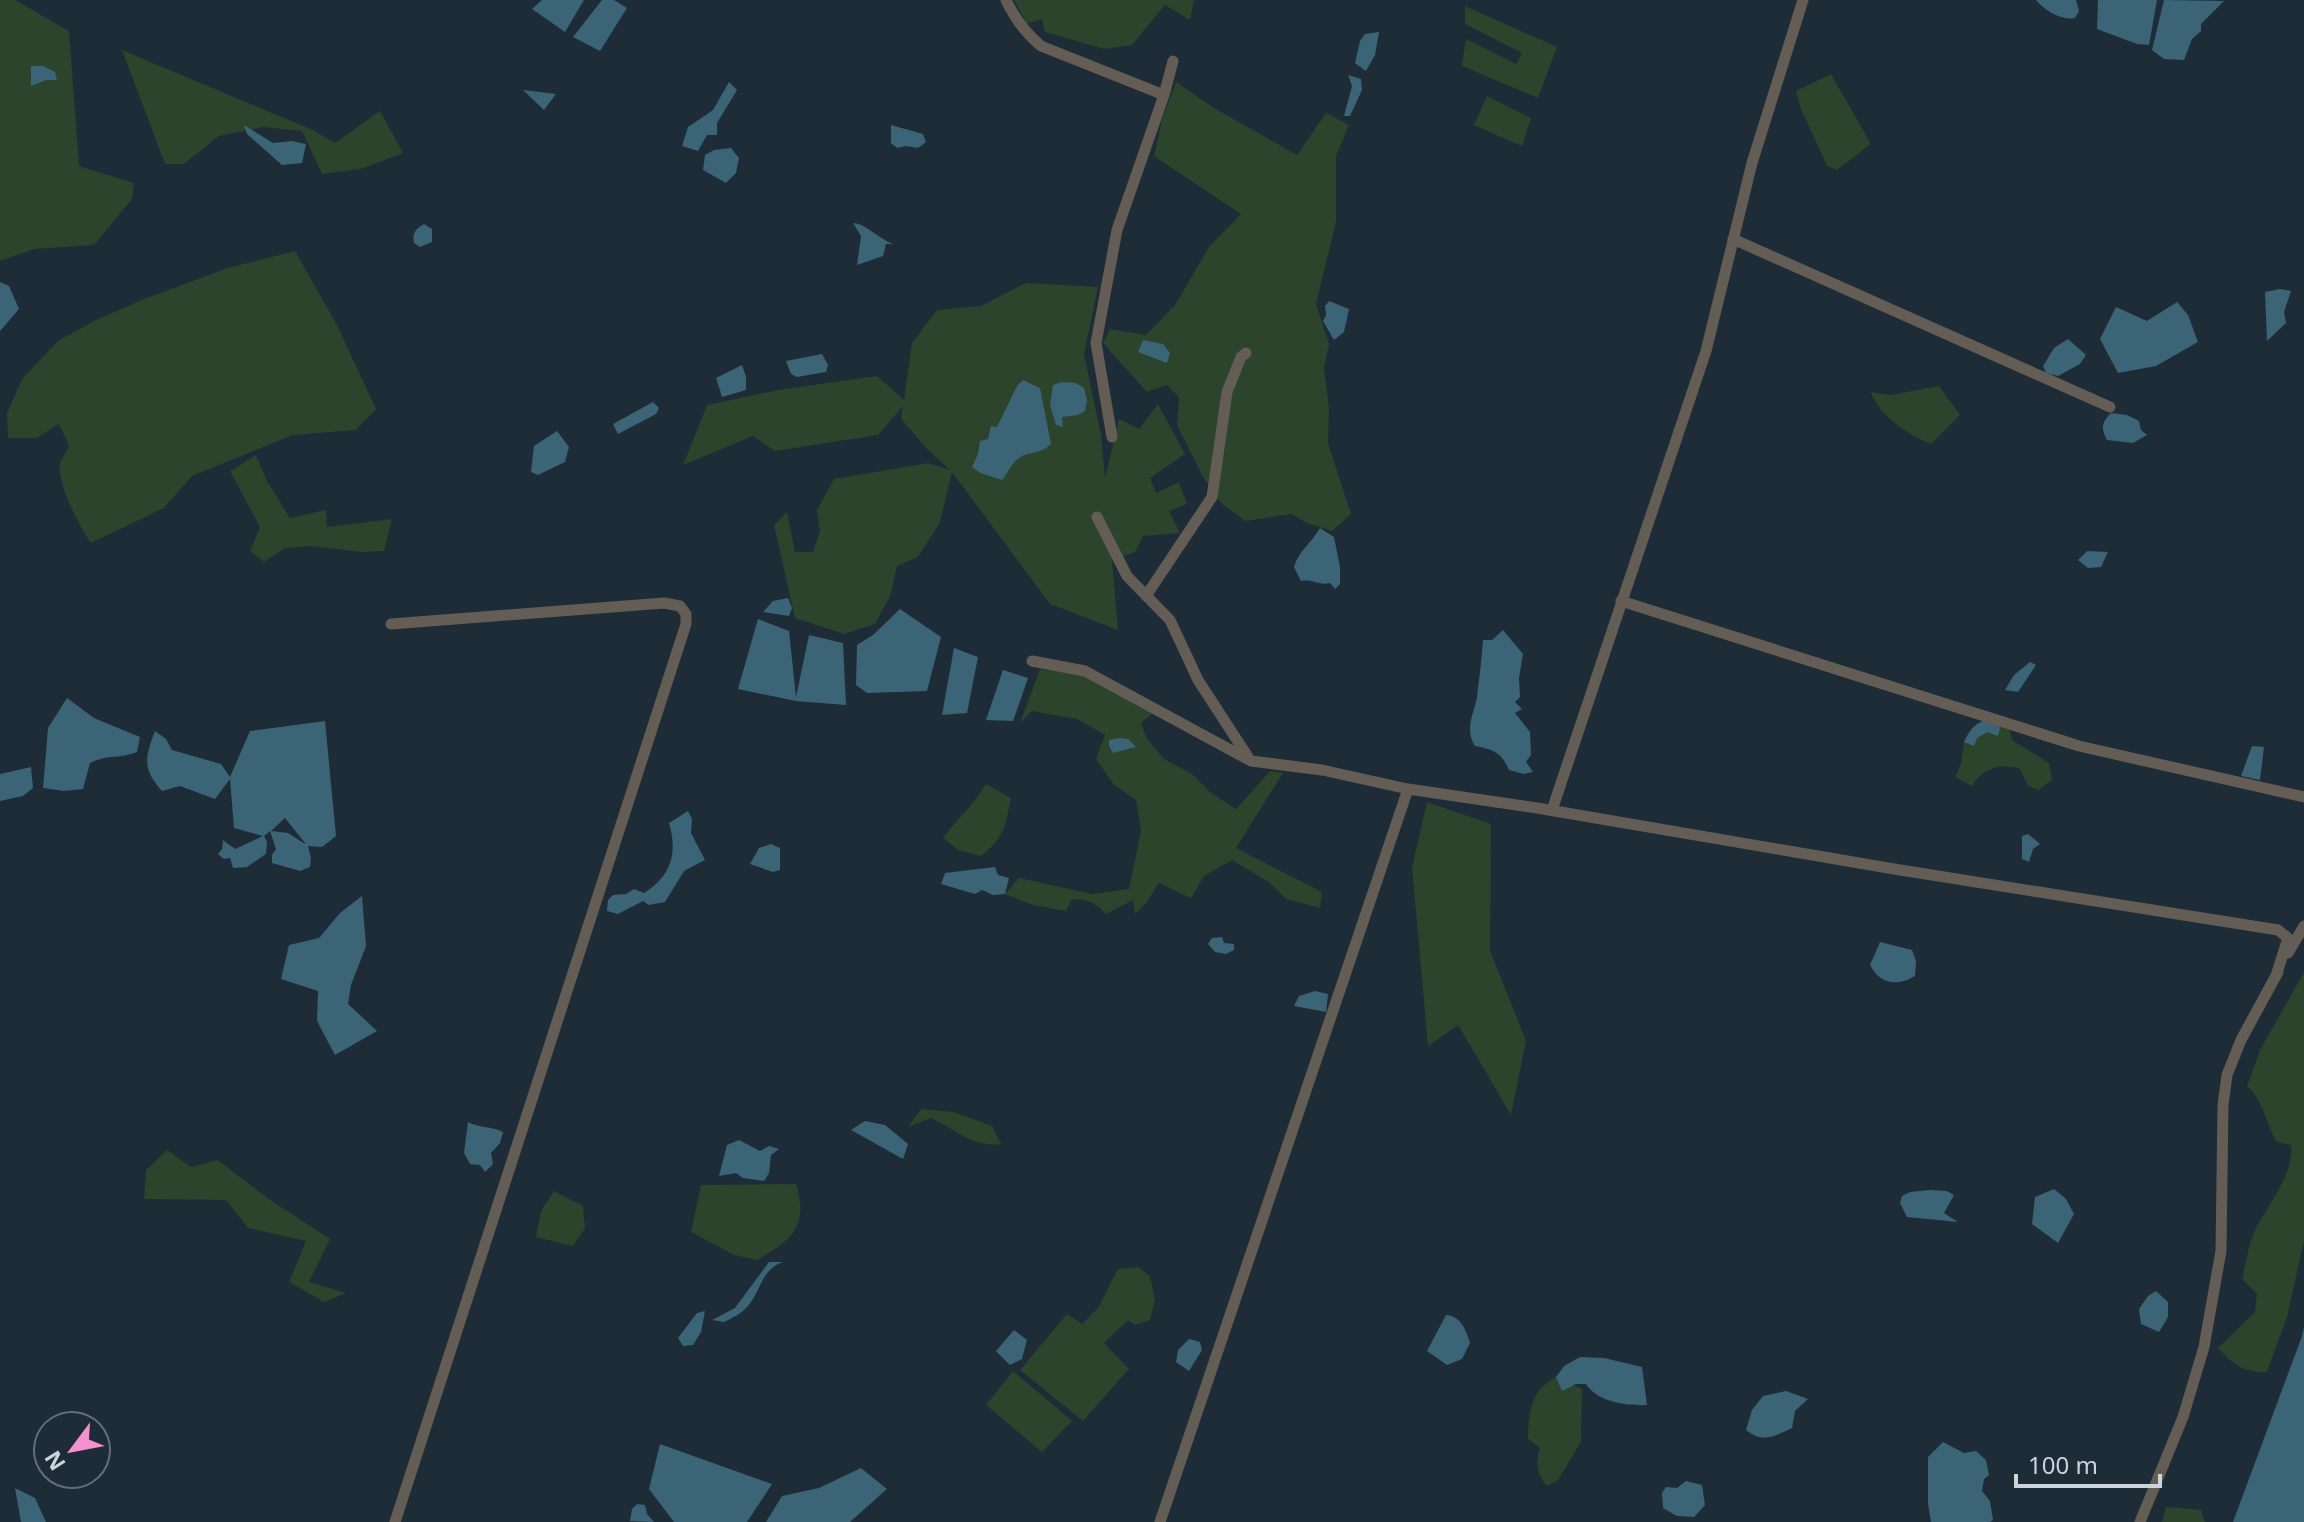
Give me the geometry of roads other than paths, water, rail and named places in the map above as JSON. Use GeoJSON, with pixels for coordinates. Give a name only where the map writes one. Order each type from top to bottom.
{"type":"FeatureCollection","features":[{"type":"Feature","properties":{"kind":"street"},"geometry":{"type":"LineString","coordinates":[[1006,0],[1021,26],[1041,46],[1164,95]]}},
{"type":"Feature","properties":{"kind":"street"},"geometry":{"type":"LineString","coordinates":[[1552,810],[1706,351],[1768,107],[1803,0]]}},
{"type":"Feature","properties":{"kind":"street"},"geometry":{"type":"LineString","coordinates":[[1112,437],[1096,343],[1117,230],[1173,61]]}},
{"type":"Feature","properties":{"kind":"street"},"geometry":{"type":"LineString","coordinates":[[1733,239],[2110,407]]}},
{"type":"Feature","properties":{"kind":"street"},"geometry":{"type":"LineString","coordinates":[[1146,596],[1212,497],[1227,392],[1241,357],[1246,353]]}},
{"type":"Feature","properties":{"kind":"street"},"geometry":{"type":"LineString","coordinates":[[1097,517],[1127,576],[1170,620],[1198,680],[1251,761]]}},
{"type":"Feature","properties":{"kind":"street"},"geometry":{"type":"LineString","coordinates":[[1621,601],[2079,746],[2304,797]]}},
{"type":"Feature","properties":{"kind":"street"},"geometry":{"type":"LineString","coordinates":[[391,624],[664,603],[680,606],[686,614],[686,624],[395,1522]]}},
{"type":"Feature","properties":{"kind":"street"},"geometry":{"type":"LineString","coordinates":[[1032,661],[1085,671],[1251,761],[1322,770],[1408,789],[2278,930],[2288,938],[2276,976]]}},
{"type":"Feature","properties":{"kind":"street"},"geometry":{"type":"LineString","coordinates":[[1160,1522],[1408,789]]}},
{"type":"Feature","properties":{"kind":"street"},"geometry":{"type":"LineString","coordinates":[[2140,1522],[2183,1417],[2204,1347],[2221,1251],[2223,1105],[2227,1075],[2241,1040],[2304,926]]}},
{"type":"Feature","properties":{"kind":"water"},"geometry":{"type":"Polygon","coordinates":[[[542,0],[584,0],[565,32],[532,9],[542,0]]]}},
{"type":"Feature","properties":{"kind":"water"},"geometry":{"type":"Polygon","coordinates":[[[602,0],[614,0],[627,8],[600,51],[573,37],[602,0]]]}},
{"type":"Feature","properties":{"kind":"water"},"geometry":{"type":"Polygon","coordinates":[[[2036,0],[2076,0],[2079,11],[2075,18],[2064,18],[2048,11],[2036,0]]]}},
{"type":"Feature","properties":{"kind":"water"},"geometry":{"type":"Polygon","coordinates":[[[2098,0],[2157,0],[2149,45],[2137,44],[2097,29],[2098,0]]]}},
{"type":"Feature","properties":{"kind":"water"},"geometry":{"type":"Polygon","coordinates":[[[2164,0],[2224,1],[2201,24],[2201,31],[2192,39],[2184,60],[2164,59],[2152,50],[2164,0]]]}},
{"type":"Feature","properties":{"kind":"water"},"geometry":{"type":"Polygon","coordinates":[[[1379,32],[1375,55],[1366,71],[1355,63],[1360,41],[1365,34],[1379,32]]]}},
{"type":"Feature","properties":{"kind":"water"},"geometry":{"type":"Polygon","coordinates":[[[31,66],[43,66],[55,72],[57,80],[46,80],[31,86],[31,66]]]}},
{"type":"Feature","properties":{"kind":"water"},"geometry":{"type":"Polygon","coordinates":[[[1348,75],[1361,79],[1362,90],[1350,116],[1344,116],[1352,86],[1348,75]]]}},
{"type":"Feature","properties":{"kind":"water"},"geometry":{"type":"Polygon","coordinates":[[[729,82],[737,90],[717,123],[717,135],[707,135],[698,151],[682,146],[688,127],[713,110],[729,82]]]}},
{"type":"Feature","properties":{"kind":"water"},"geometry":{"type":"Polygon","coordinates":[[[523,90],[556,94],[544,110],[523,90]]]}},
{"type":"Feature","properties":{"kind":"water"},"geometry":{"type":"Polygon","coordinates":[[[244,125],[273,143],[292,141],[306,144],[302,163],[282,165],[247,134],[244,125]]]}},
{"type":"Feature","properties":{"kind":"water"},"geometry":{"type":"Polygon","coordinates":[[[891,125],[923,134],[926,142],[918,148],[897,148],[891,143],[891,125]]]}},
{"type":"Feature","properties":{"kind":"water"},"geometry":{"type":"Polygon","coordinates":[[[731,148],[739,158],[736,173],[726,183],[703,170],[705,155],[714,150],[731,148]]]}},
{"type":"Feature","properties":{"kind":"water"},"geometry":{"type":"Polygon","coordinates":[[[853,223],[893,244],[886,244],[883,256],[857,265],[861,236],[853,223]]]}},
{"type":"Feature","properties":{"kind":"water"},"geometry":{"type":"Polygon","coordinates":[[[424,224],[432,229],[432,242],[420,247],[414,243],[414,236],[424,224]]]}},
{"type":"Feature","properties":{"kind":"water"},"geometry":{"type":"Polygon","coordinates":[[[0,282],[9,286],[19,309],[0,331],[0,282]]]}},
{"type":"Feature","properties":{"kind":"water"},"geometry":{"type":"Polygon","coordinates":[[[2280,289],[2291,291],[2284,312],[2286,323],[2267,341],[2265,292],[2280,289]]]}},
{"type":"Feature","properties":{"kind":"water"},"geometry":{"type":"Polygon","coordinates":[[[1329,301],[1349,309],[1344,332],[1334,340],[1323,321],[1329,301]]]}},
{"type":"Feature","properties":{"kind":"water"},"geometry":{"type":"Polygon","coordinates":[[[2177,302],[2188,315],[2198,342],[2156,366],[2118,373],[2100,339],[2116,307],[2147,321],[2177,302]]]}},
{"type":"Feature","properties":{"kind":"water"},"geometry":{"type":"Polygon","coordinates":[[[2068,339],[2086,355],[2080,364],[2058,376],[2046,373],[2043,366],[2054,348],[2068,339]]]}},
{"type":"Feature","properties":{"kind":"water"},"geometry":{"type":"Polygon","coordinates":[[[1143,340],[1163,344],[1170,353],[1167,363],[1138,352],[1143,340]]]}},
{"type":"Feature","properties":{"kind":"water"},"geometry":{"type":"Polygon","coordinates":[[[822,354],[828,365],[826,372],[797,377],[791,374],[786,361],[822,354]]]}},
{"type":"Feature","properties":{"kind":"water"},"geometry":{"type":"Polygon","coordinates":[[[742,365],[746,390],[722,397],[716,378],[742,365]]]}},
{"type":"Feature","properties":{"kind":"water"},"geometry":{"type":"Polygon","coordinates":[[[1023,380],[1040,388],[1051,444],[1019,458],[1002,480],[980,473],[972,467],[980,441],[988,439],[991,426],[997,427],[1023,380]]]}},
{"type":"Feature","properties":{"kind":"water"},"geometry":{"type":"Polygon","coordinates":[[[1076,383],[1084,388],[1087,400],[1085,411],[1062,417],[1063,427],[1056,425],[1050,405],[1053,385],[1076,383]]]}},
{"type":"Feature","properties":{"kind":"water"},"geometry":{"type":"Polygon","coordinates":[[[653,402],[659,408],[656,414],[618,434],[613,424],[653,402]]]}},
{"type":"Feature","properties":{"kind":"water"},"geometry":{"type":"Polygon","coordinates":[[[2111,413],[2127,415],[2139,421],[2141,430],[2147,435],[2133,443],[2107,440],[2103,426],[2111,413]]]}},
{"type":"Feature","properties":{"kind":"water"},"geometry":{"type":"Polygon","coordinates":[[[557,431],[569,447],[565,462],[538,475],[531,472],[534,446],[557,431]]]}},
{"type":"Feature","properties":{"kind":"water"},"geometry":{"type":"Polygon","coordinates":[[[1320,528],[1334,537],[1340,567],[1340,584],[1335,589],[1330,583],[1301,581],[1294,567],[1320,528]]]}},
{"type":"Feature","properties":{"kind":"water"},"geometry":{"type":"Polygon","coordinates":[[[2087,551],[2108,552],[2101,567],[2088,568],[2078,560],[2087,551]]]}},
{"type":"Feature","properties":{"kind":"water"},"geometry":{"type":"Polygon","coordinates":[[[788,598],[792,608],[789,616],[763,612],[773,601],[788,598]]]}},
{"type":"Feature","properties":{"kind":"water"},"geometry":{"type":"Polygon","coordinates":[[[900,609],[941,637],[927,691],[867,693],[856,685],[857,645],[873,635],[900,609]]]}},
{"type":"Feature","properties":{"kind":"water"},"geometry":{"type":"Polygon","coordinates":[[[758,619],[789,631],[796,697],[809,635],[843,643],[846,705],[796,701],[738,689],[758,619]]]}},
{"type":"Feature","properties":{"kind":"water"},"geometry":{"type":"Polygon","coordinates":[[[1503,630],[1523,654],[1520,697],[1515,702],[1522,709],[1515,713],[1530,732],[1531,755],[1526,762],[1533,772],[1524,774],[1509,770],[1496,752],[1475,746],[1470,734],[1483,640],[1492,640],[1503,630]]]}},
{"type":"Feature","properties":{"kind":"water"},"geometry":{"type":"Polygon","coordinates":[[[954,648],[978,657],[967,713],[942,715],[954,648]]]}},
{"type":"Feature","properties":{"kind":"water"},"geometry":{"type":"Polygon","coordinates":[[[2030,662],[2036,665],[2018,692],[2005,690],[2014,675],[2030,662]]]}},
{"type":"Feature","properties":{"kind":"water"},"geometry":{"type":"Polygon","coordinates":[[[1003,670],[1028,678],[1013,721],[986,720],[1003,670]]]}},
{"type":"Feature","properties":{"kind":"water"},"geometry":{"type":"Polygon","coordinates":[[[67,698],[94,718],[140,737],[137,752],[90,763],[83,789],[64,791],[43,788],[48,728],[67,698]]]}},
{"type":"Feature","properties":{"kind":"water"},"geometry":{"type":"Polygon","coordinates":[[[1992,719],[2000,728],[1998,736],[1987,732],[1977,738],[1974,746],[1964,742],[1975,726],[1992,719]]]}},
{"type":"Feature","properties":{"kind":"water"},"geometry":{"type":"Polygon","coordinates":[[[325,721],[336,836],[322,847],[308,846],[310,867],[300,871],[272,863],[276,849],[270,831],[264,836],[266,854],[247,867],[233,868],[230,858],[224,859],[218,854],[223,840],[235,849],[263,836],[234,828],[230,779],[215,799],[180,786],[162,791],[148,769],[149,748],[155,731],[166,739],[172,750],[221,764],[230,777],[250,731],[325,721]],[[285,818],[271,831],[288,833],[305,843],[285,818]]]}},
{"type":"Feature","properties":{"kind":"water"},"geometry":{"type":"Polygon","coordinates":[[[1128,739],[1136,747],[1113,753],[1109,740],[1128,739]]]}},
{"type":"Feature","properties":{"kind":"water"},"geometry":{"type":"Polygon","coordinates":[[[2252,746],[2264,747],[2260,780],[2241,776],[2252,746]]]}},
{"type":"Feature","properties":{"kind":"water"},"geometry":{"type":"Polygon","coordinates":[[[31,767],[33,788],[23,796],[0,801],[0,774],[31,767]]]}},
{"type":"Feature","properties":{"kind":"water"},"geometry":{"type":"Polygon","coordinates":[[[688,811],[692,819],[691,833],[705,860],[684,871],[665,902],[649,905],[643,901],[618,914],[607,911],[608,900],[613,895],[626,894],[634,889],[644,893],[661,879],[672,854],[669,823],[688,811]]]}},
{"type":"Feature","properties":{"kind":"water"},"geometry":{"type":"Polygon","coordinates":[[[2028,834],[2040,844],[2033,849],[2029,862],[2022,859],[2022,836],[2028,834]]]}},
{"type":"Feature","properties":{"kind":"water"},"geometry":{"type":"Polygon","coordinates":[[[771,844],[780,848],[780,870],[773,872],[750,864],[759,848],[771,844]]]}},
{"type":"Feature","properties":{"kind":"water"},"geometry":{"type":"Polygon","coordinates":[[[995,867],[998,875],[1009,878],[1005,894],[993,895],[982,890],[975,894],[941,884],[945,873],[995,867]]]}},
{"type":"Feature","properties":{"kind":"water"},"geometry":{"type":"Polygon","coordinates":[[[362,896],[366,946],[351,985],[348,1004],[377,1031],[335,1055],[317,1021],[318,991],[281,979],[289,945],[319,938],[340,913],[362,896]]]}},
{"type":"Feature","properties":{"kind":"water"},"geometry":{"type":"Polygon","coordinates":[[[1222,937],[1224,943],[1234,944],[1234,950],[1226,954],[1215,952],[1208,944],[1212,938],[1222,937]]]}},
{"type":"Feature","properties":{"kind":"water"},"geometry":{"type":"Polygon","coordinates":[[[1880,942],[1912,950],[1916,961],[1915,976],[1902,982],[1890,982],[1879,976],[1870,965],[1880,942]]]}},
{"type":"Feature","properties":{"kind":"water"},"geometry":{"type":"Polygon","coordinates":[[[1315,991],[1328,994],[1326,1012],[1294,1006],[1299,996],[1315,991]]]}},
{"type":"Feature","properties":{"kind":"water"},"geometry":{"type":"Polygon","coordinates":[[[865,1121],[885,1125],[908,1144],[903,1159],[851,1130],[865,1121]]]}},
{"type":"Feature","properties":{"kind":"water"},"geometry":{"type":"Polygon","coordinates":[[[468,1122],[503,1132],[500,1143],[491,1153],[493,1164],[485,1172],[480,1165],[470,1164],[464,1153],[468,1122]]]}},
{"type":"Feature","properties":{"kind":"water"},"geometry":{"type":"Polygon","coordinates":[[[739,1140],[760,1151],[769,1146],[779,1149],[771,1155],[769,1173],[764,1181],[743,1178],[736,1173],[719,1176],[727,1145],[739,1140]]]}},
{"type":"Feature","properties":{"kind":"water"},"geometry":{"type":"Polygon","coordinates":[[[2054,1189],[2066,1199],[2074,1214],[2058,1243],[2032,1224],[2035,1197],[2054,1189]]]}},
{"type":"Feature","properties":{"kind":"water"},"geometry":{"type":"Polygon","coordinates":[[[1930,1190],[1947,1191],[1954,1195],[1944,1213],[1958,1222],[1907,1217],[1900,1203],[1902,1196],[1930,1190]]]}},
{"type":"Feature","properties":{"kind":"water"},"geometry":{"type":"Polygon","coordinates":[[[769,1262],[783,1262],[770,1270],[745,1309],[724,1322],[712,1320],[735,1308],[769,1262]]]}},
{"type":"Feature","properties":{"kind":"water"},"geometry":{"type":"Polygon","coordinates":[[[2156,1291],[2168,1302],[2168,1317],[2159,1332],[2141,1324],[2139,1309],[2156,1291]]]}},
{"type":"Feature","properties":{"kind":"water"},"geometry":{"type":"Polygon","coordinates":[[[705,1311],[701,1332],[693,1345],[683,1346],[678,1338],[697,1313],[705,1311]]]}},
{"type":"Feature","properties":{"kind":"water"},"geometry":{"type":"Polygon","coordinates":[[[1446,1315],[1459,1321],[1470,1343],[1462,1359],[1447,1365],[1427,1351],[1446,1315]]]}},
{"type":"Feature","properties":{"kind":"water"},"geometry":{"type":"Polygon","coordinates":[[[2304,1327],[2304,1522],[2233,1522],[2302,1336],[2304,1327]]]}},
{"type":"Feature","properties":{"kind":"water"},"geometry":{"type":"Polygon","coordinates":[[[1014,1330],[1027,1340],[1022,1359],[1010,1365],[996,1351],[1014,1330]]]}},
{"type":"Feature","properties":{"kind":"water"},"geometry":{"type":"Polygon","coordinates":[[[1189,1339],[1200,1342],[1202,1350],[1189,1371],[1176,1362],[1178,1350],[1189,1339]]]}},
{"type":"Feature","properties":{"kind":"water"},"geometry":{"type":"Polygon","coordinates":[[[1580,1357],[1604,1358],[1642,1367],[1647,1405],[1622,1404],[1605,1399],[1586,1384],[1576,1384],[1562,1391],[1556,1377],[1564,1366],[1580,1357]]]}},
{"type":"Feature","properties":{"kind":"water"},"geometry":{"type":"Polygon","coordinates":[[[1786,1391],[1808,1399],[1795,1411],[1792,1428],[1764,1438],[1746,1430],[1752,1410],[1763,1396],[1786,1391]]]}},
{"type":"Feature","properties":{"kind":"water"},"geometry":{"type":"Polygon","coordinates":[[[1943,1442],[1964,1453],[1976,1451],[1986,1460],[1989,1475],[1984,1479],[1982,1491],[1990,1501],[1993,1520],[1990,1522],[1931,1522],[1928,1457],[1943,1442]]]}},
{"type":"Feature","properties":{"kind":"water"},"geometry":{"type":"Polygon","coordinates":[[[660,1444],[772,1484],[747,1522],[674,1522],[649,1489],[660,1444]]]}},
{"type":"Feature","properties":{"kind":"water"},"geometry":{"type":"Polygon","coordinates":[[[861,1468],[887,1489],[850,1522],[766,1522],[782,1496],[819,1488],[861,1468]]]}},
{"type":"Feature","properties":{"kind":"water"},"geometry":{"type":"Polygon","coordinates":[[[1686,1481],[1702,1485],[1705,1505],[1694,1517],[1677,1516],[1663,1508],[1662,1493],[1666,1487],[1677,1488],[1686,1481]]]}},
{"type":"Feature","properties":{"kind":"water"},"geometry":{"type":"Polygon","coordinates":[[[15,1488],[35,1498],[46,1522],[21,1522],[15,1488]]]}},
{"type":"Feature","properties":{"kind":"water"},"geometry":{"type":"Polygon","coordinates":[[[637,1504],[645,1505],[647,1514],[654,1522],[630,1521],[632,1509],[637,1504]]]}}]}
